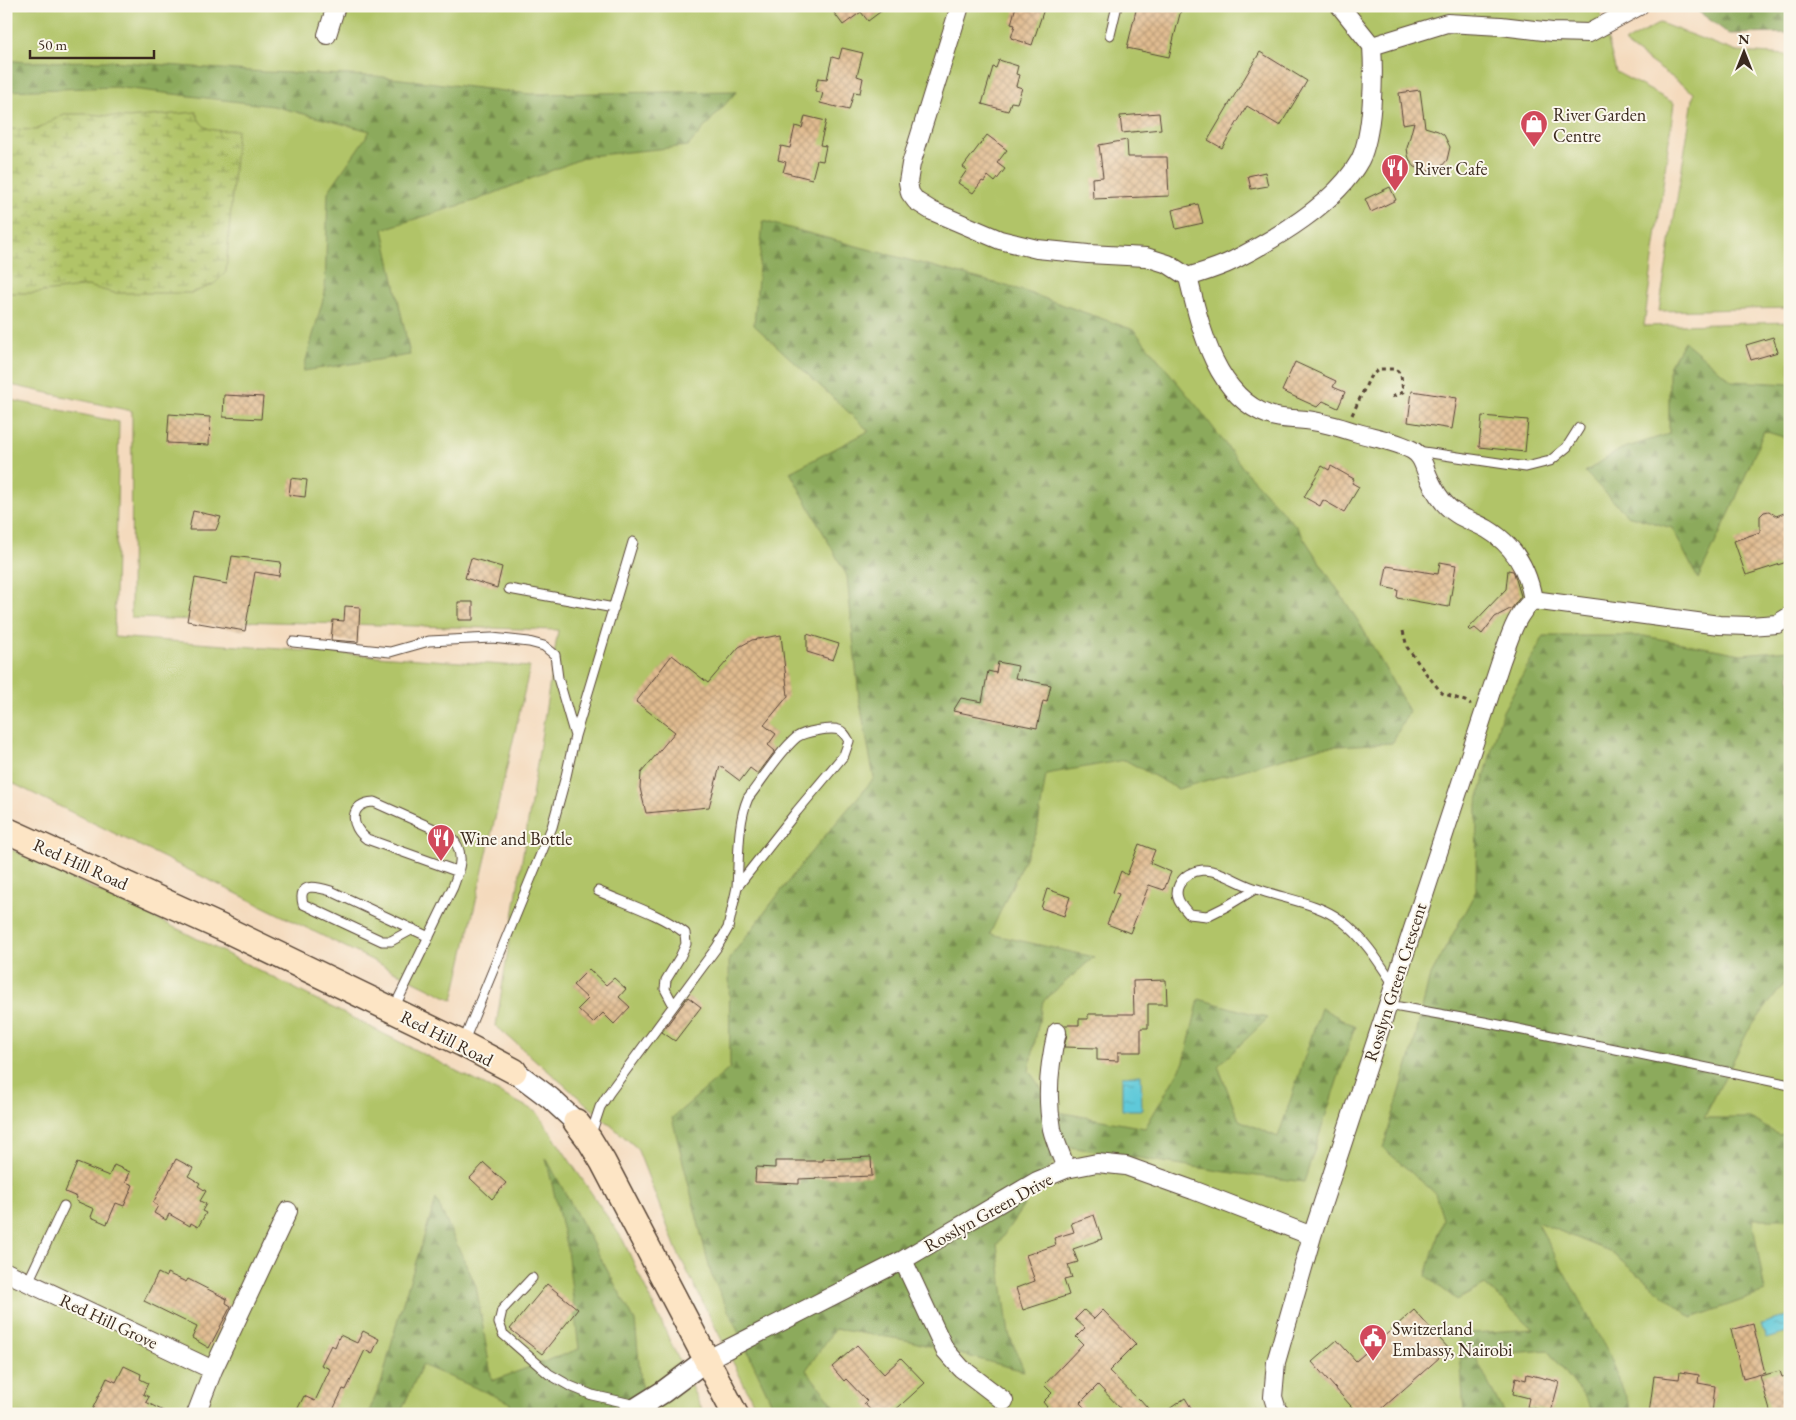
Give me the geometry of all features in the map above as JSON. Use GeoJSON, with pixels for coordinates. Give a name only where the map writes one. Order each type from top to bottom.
{"type":"FeatureCollection","features":[{"type":"Feature","properties":{"kind":"main road","name":"Red Hill Road"},"geometry":{"type":"LineString","coordinates":[[6,830],[229,931],[514,1071]]}},
{"type":"Feature","properties":{"kind":"main road","name":"Red Hill Road"},"geometry":{"type":"LineString","coordinates":[[582,1131],[657,1262],[735,1414]]}},
{"type":"Feature","properties":{"kind":"street"},"geometry":{"type":"LineString","coordinates":[[327,35],[336,6]]}},
{"type":"Feature","properties":{"kind":"street"},"geometry":{"type":"LineString","coordinates":[[960,6],[911,164],[908,182],[910,193],[916,201],[932,211],[1000,240],[1037,249],[1146,257],[1168,264],[1188,277],[1200,328],[1208,349],[1234,390],[1244,401],[1268,415],[1288,420],[1312,421],[1345,429],[1401,444],[1414,451],[1422,460],[1428,478],[1447,506],[1499,537],[1519,558],[1526,573],[1533,600],[1719,625],[1749,626],[1777,624],[1790,616]]}},
{"type":"Feature","properties":{"kind":"street"},"geometry":{"type":"LineString","coordinates":[[1188,277],[1230,262],[1286,231],[1318,208],[1341,184],[1359,160],[1366,142],[1370,120],[1374,65],[1372,46],[1340,6]]}},
{"type":"Feature","properties":{"kind":"street"},"geometry":{"type":"LineString","coordinates":[[1372,46],[1446,23],[1501,26],[1552,32],[1589,33],[1639,6]]}},
{"type":"Feature","properties":{"kind":"street","name":"Rosslyn Green Crescent"},"geometry":{"type":"LineString","coordinates":[[1281,1414],[1277,1410],[1273,1397],[1276,1362],[1312,1236],[1484,714],[1519,615],[1525,606],[1533,600]]}},
{"type":"Feature","properties":{"kind":"street"},"geometry":{"type":"LineString","coordinates":[[1057,1032],[1049,1073],[1048,1090],[1052,1129],[1066,1169]]}},
{"type":"Feature","properties":{"kind":"street","name":"Red Hill Road"},"geometry":{"type":"LineString","coordinates":[[514,1071],[550,1098],[582,1131]]}},
{"type":"Feature","properties":{"kind":"street","name":"Rosslyn Green Drive"},"geometry":{"type":"LineString","coordinates":[[706,1360],[903,1260],[1038,1181],[1066,1169],[1098,1163],[1126,1166],[1312,1236]]}},
{"type":"Feature","properties":{"kind":"street"},"geometry":{"type":"LineString","coordinates":[[196,1414],[212,1370],[288,1211]]}},
{"type":"Feature","properties":{"kind":"street"},"geometry":{"type":"LineString","coordinates":[[903,1260],[945,1350],[961,1368],[1004,1400]]}},
{"type":"Feature","properties":{"kind":"street","name":"Red Hill Grove"},"geometry":{"type":"LineString","coordinates":[[6,1272],[212,1370]]}},
{"type":"Feature","properties":{"kind":"street"},"geometry":{"type":"LineString","coordinates":[[635,1410],[706,1360]]}},
{"type":"Feature","properties":{"kind":"lane"},"geometry":{"type":"LineString","coordinates":[[1110,35],[1117,6]]}},
{"type":"Feature","properties":{"kind":"lane"},"geometry":{"type":"LineString","coordinates":[[1414,451],[1526,467],[1550,461],[1567,447],[1579,428]]}},
{"type":"Feature","properties":{"kind":"lane"},"geometry":{"type":"LineString","coordinates":[[462,1044],[552,826],[575,736],[633,542]]}},
{"type":"Feature","properties":{"kind":"lane"},"geometry":{"type":"LineString","coordinates":[[509,589],[614,608]]}},
{"type":"Feature","properties":{"kind":"lane"},"geometry":{"type":"LineString","coordinates":[[293,642],[390,652],[428,641],[483,639],[529,642],[544,646],[555,654],[558,678],[575,736]]}},
{"type":"Feature","properties":{"kind":"lane"},"geometry":{"type":"LineString","coordinates":[[582,1131],[673,1004],[717,947],[728,928],[737,887],[744,806],[748,798],[782,753],[799,735],[824,729],[837,729],[844,733],[849,741],[844,755],[737,887]]}},
{"type":"Feature","properties":{"kind":"lane"},"geometry":{"type":"LineString","coordinates":[[393,1010],[459,872],[460,850],[450,836],[374,802],[361,804],[356,809],[354,816],[356,827],[359,834],[367,839],[459,872]]}},
{"type":"Feature","properties":{"kind":"lane"},"geometry":{"type":"LineString","coordinates":[[1255,889],[1207,916],[1189,914],[1178,902],[1177,887],[1183,877],[1193,872],[1205,870],[1227,876],[1255,889],[1318,908],[1341,920],[1368,946],[1394,986]]}},
{"type":"Feature","properties":{"kind":"lane"},"geometry":{"type":"LineString","coordinates":[[413,929],[392,941],[382,941],[303,904],[301,898],[305,890],[310,886],[315,886],[331,891],[413,929],[429,937]]}},
{"type":"Feature","properties":{"kind":"lane"},"geometry":{"type":"LineString","coordinates":[[598,891],[677,927],[685,933],[686,944],[666,980],[665,989],[673,1004]]}},
{"type":"Feature","properties":{"kind":"lane"},"geometry":{"type":"LineString","coordinates":[[1388,1005],[1484,1022],[1790,1085]]}},
{"type":"Feature","properties":{"kind":"lane"},"geometry":{"type":"LineString","coordinates":[[28,1282],[64,1206]]}},
{"type":"Feature","properties":{"kind":"lane"},"geometry":{"type":"LineString","coordinates":[[532,1278],[502,1310],[499,1323],[503,1334],[549,1374],[570,1386],[592,1395],[629,1405],[635,1410]]}},
{"type":"Feature","properties":{"kind":"path"},"geometry":{"type":"LineString","coordinates":[[1345,429],[1370,377],[1379,369],[1396,369],[1401,375],[1403,392],[1392,397]]}},
{"type":"Feature","properties":{"kind":"path"},"geometry":{"type":"LineString","coordinates":[[1402,631],[1407,647],[1442,693],[1465,701],[1484,714]]}},
{"type":"Feature","properties":{"kind":"green space"},"geometry":{"type":"Polygon","coordinates":[[[6,6],[1599,6],[1616,72],[1674,103],[1644,326],[1790,322],[1790,1414],[759,1414],[677,1251],[637,1148],[496,1026],[558,630],[131,618],[132,411],[6,384],[6,6]]]}},
{"type":"Feature","properties":{"kind":"green space"},"geometry":{"type":"Polygon","coordinates":[[[1691,6],[1790,6],[1790,33],[1729,34],[1691,6]]]}},
{"type":"Feature","properties":{"kind":"green space"},"geometry":{"type":"Polygon","coordinates":[[[1660,23],[1737,52],[1790,55],[1790,308],[1659,311],[1694,93],[1624,43],[1660,23]]]}},
{"type":"Feature","properties":{"kind":"green space"},"geometry":{"type":"Polygon","coordinates":[[[6,60],[26,62],[109,61],[264,72],[375,76],[530,94],[737,91],[688,146],[588,156],[477,200],[383,229],[410,355],[303,371],[325,292],[328,192],[370,131],[273,106],[115,87],[6,91],[6,60]]]}},
{"type":"Feature","properties":{"kind":"green space"},"geometry":{"type":"Polygon","coordinates":[[[196,112],[203,125],[207,128],[212,130],[237,130],[226,272],[214,284],[192,293],[114,293],[88,286],[36,293],[6,293],[6,129],[36,130],[64,114],[90,114],[128,118],[196,112]]]}},
{"type":"Feature","properties":{"kind":"green space"},"geometry":{"type":"Polygon","coordinates":[[[763,221],[1021,290],[1134,330],[1200,410],[1246,472],[1296,526],[1360,624],[1409,711],[1392,743],[1321,747],[1178,789],[1125,760],[1046,774],[1037,832],[990,934],[1094,957],[1043,1001],[1029,1071],[1058,1112],[1145,1128],[1184,1062],[1199,999],[1268,1018],[1218,1066],[1239,1120],[1278,1137],[1321,1008],[1355,1026],[1304,1182],[1226,1172],[1064,1146],[997,1245],[1009,1334],[1024,1371],[906,1340],[835,1329],[806,1370],[841,1414],[777,1414],[711,1274],[672,1118],[730,1068],[729,959],[807,857],[874,778],[859,698],[847,576],[790,472],[869,431],[754,325],[763,221]]]}},
{"type":"Feature","properties":{"kind":"green space"},"geometry":{"type":"Polygon","coordinates":[[[1684,341],[1732,381],[1790,384],[1790,439],[1764,431],[1731,510],[1698,579],[1672,528],[1627,515],[1585,472],[1621,449],[1669,434],[1669,367],[1684,341]]]}},
{"type":"Feature","properties":{"kind":"green space"},"geometry":{"type":"Polygon","coordinates":[[[6,399],[119,422],[114,637],[530,667],[453,1000],[6,780],[6,399]]]}},
{"type":"Feature","properties":{"kind":"green space"},"geometry":{"type":"Polygon","coordinates":[[[1544,636],[1644,636],[1741,654],[1790,650],[1790,980],[1786,981],[1748,1031],[1704,1118],[1750,1118],[1779,1135],[1790,1132],[1790,1219],[1752,1219],[1765,1292],[1692,1318],[1609,1251],[1537,1222],[1606,1349],[1633,1414],[1594,1414],[1586,1399],[1548,1350],[1475,1356],[1504,1414],[1464,1414],[1459,1334],[1533,1329],[1485,1285],[1457,1300],[1426,1276],[1443,1219],[1435,1193],[1383,1148],[1413,1048],[1429,979],[1476,891],[1477,804],[1502,713],[1544,636]]]}},
{"type":"Feature","properties":{"kind":"green space"},"geometry":{"type":"Polygon","coordinates":[[[6,847],[182,931],[537,1112],[623,1240],[704,1414],[6,1414],[6,847]]]}},
{"type":"Feature","properties":{"kind":"green space"},"geometry":{"type":"Polygon","coordinates":[[[546,1158],[635,1321],[644,1414],[514,1414],[509,1402],[422,1365],[400,1414],[368,1414],[382,1381],[398,1318],[436,1199],[476,1286],[492,1381],[579,1349],[567,1249],[546,1158]]]}},
{"type":"Feature","properties":{"kind":"water"},"geometry":{"type":"Polygon","coordinates":[[[1141,1075],[1142,1110],[1122,1110],[1122,1076],[1141,1075]]]}},
{"type":"Feature","properties":{"kind":"water"},"geometry":{"type":"Polygon","coordinates":[[[1790,1315],[1790,1332],[1766,1339],[1761,1324],[1790,1315]]]}},
{"type":"Feature","properties":{"kind":"building"},"geometry":{"type":"Polygon","coordinates":[[[829,6],[888,6],[868,21],[861,12],[843,25],[829,6]]]}},
{"type":"Feature","properties":{"kind":"building"},"geometry":{"type":"Polygon","coordinates":[[[1016,6],[1045,6],[1032,45],[1011,38],[1015,25],[1011,24],[1016,6]]]}},
{"type":"Feature","properties":{"kind":"building"},"geometry":{"type":"Polygon","coordinates":[[[1137,6],[1182,6],[1169,57],[1127,48],[1137,6]]]}},
{"type":"Feature","properties":{"kind":"building"},"geometry":{"type":"Polygon","coordinates":[[[842,48],[863,53],[857,76],[863,78],[860,93],[854,92],[849,110],[820,103],[823,93],[815,91],[818,78],[827,79],[832,57],[839,59],[842,48]]]}},
{"type":"Feature","properties":{"kind":"building"},"geometry":{"type":"Polygon","coordinates":[[[1260,52],[1307,81],[1280,126],[1247,106],[1222,148],[1208,140],[1260,52]]]}},
{"type":"Feature","properties":{"kind":"building"},"geometry":{"type":"Polygon","coordinates":[[[999,60],[1018,66],[1016,74],[1019,75],[1016,86],[1022,88],[1017,103],[1011,102],[1008,111],[982,104],[993,67],[996,68],[999,60]]]}},
{"type":"Feature","properties":{"kind":"building"},"geometry":{"type":"Polygon","coordinates":[[[1420,90],[1425,127],[1444,135],[1450,147],[1447,160],[1436,170],[1429,171],[1415,167],[1408,155],[1407,148],[1414,122],[1403,124],[1399,93],[1420,90]]]}},
{"type":"Feature","properties":{"kind":"building"},"geometry":{"type":"Polygon","coordinates":[[[1159,113],[1161,129],[1122,133],[1120,116],[1159,113]]]}},
{"type":"Feature","properties":{"kind":"building"},"geometry":{"type":"Polygon","coordinates":[[[805,116],[826,121],[820,145],[826,146],[823,161],[817,160],[812,179],[783,172],[786,162],[778,160],[781,146],[790,148],[795,126],[802,128],[805,116]]]}},
{"type":"Feature","properties":{"kind":"building"},"geometry":{"type":"Polygon","coordinates":[[[987,135],[1007,150],[997,163],[1005,169],[995,182],[988,176],[973,193],[958,183],[967,170],[963,167],[987,135]]]}},
{"type":"Feature","properties":{"kind":"building"},"geometry":{"type":"Polygon","coordinates":[[[1127,140],[1128,157],[1167,157],[1169,196],[1093,199],[1092,178],[1103,177],[1099,145],[1127,140]]]}},
{"type":"Feature","properties":{"kind":"building"},"geometry":{"type":"Polygon","coordinates":[[[1265,172],[1268,186],[1251,189],[1248,176],[1265,172]]]}},
{"type":"Feature","properties":{"kind":"building"},"geometry":{"type":"Polygon","coordinates":[[[1390,187],[1396,200],[1371,212],[1365,199],[1390,187]]]}},
{"type":"Feature","properties":{"kind":"building"},"geometry":{"type":"Polygon","coordinates":[[[1198,204],[1203,223],[1176,229],[1172,210],[1198,204]]]}},
{"type":"Feature","properties":{"kind":"building"},"geometry":{"type":"Polygon","coordinates":[[[1773,337],[1778,352],[1751,360],[1746,345],[1773,337]]]}},
{"type":"Feature","properties":{"kind":"building"},"geometry":{"type":"Polygon","coordinates":[[[1295,362],[1336,381],[1333,387],[1345,392],[1338,408],[1323,401],[1317,407],[1282,391],[1295,362]]]}},
{"type":"Feature","properties":{"kind":"building"},"geometry":{"type":"Polygon","coordinates":[[[1412,391],[1457,398],[1452,429],[1408,422],[1412,391]]]}},
{"type":"Feature","properties":{"kind":"building"},"geometry":{"type":"Polygon","coordinates":[[[224,395],[263,397],[261,419],[223,417],[224,395]]]}},
{"type":"Feature","properties":{"kind":"building"},"geometry":{"type":"Polygon","coordinates":[[[169,414],[210,417],[209,445],[167,443],[169,414]]]}},
{"type":"Feature","properties":{"kind":"building"},"geometry":{"type":"Polygon","coordinates":[[[1482,416],[1528,420],[1525,452],[1479,447],[1482,416]]]}},
{"type":"Feature","properties":{"kind":"building"},"geometry":{"type":"Polygon","coordinates":[[[1322,466],[1329,470],[1331,466],[1354,479],[1352,483],[1359,487],[1344,512],[1323,500],[1320,506],[1304,497],[1322,466]]]}},
{"type":"Feature","properties":{"kind":"building"},"geometry":{"type":"Polygon","coordinates":[[[291,478],[307,480],[305,497],[289,495],[291,478]]]}},
{"type":"Feature","properties":{"kind":"building"},"geometry":{"type":"Polygon","coordinates":[[[193,511],[221,517],[216,530],[189,530],[193,511]]]}},
{"type":"Feature","properties":{"kind":"building"},"geometry":{"type":"Polygon","coordinates":[[[1769,511],[1776,516],[1790,511],[1790,561],[1746,575],[1734,541],[1760,532],[1760,516],[1764,512],[1769,511]]]}},
{"type":"Feature","properties":{"kind":"building"},"geometry":{"type":"Polygon","coordinates":[[[232,556],[281,562],[279,576],[255,572],[245,631],[187,621],[195,578],[227,584],[232,556]]]}},
{"type":"Feature","properties":{"kind":"building"},"geometry":{"type":"Polygon","coordinates":[[[471,558],[502,567],[497,588],[465,578],[471,558]]]}},
{"type":"Feature","properties":{"kind":"building"},"geometry":{"type":"Polygon","coordinates":[[[1440,562],[1456,565],[1449,607],[1397,598],[1398,590],[1383,587],[1387,566],[1438,574],[1440,562]]]}},
{"type":"Feature","properties":{"kind":"building"},"geometry":{"type":"Polygon","coordinates":[[[1508,570],[1513,571],[1521,596],[1512,608],[1495,617],[1482,634],[1475,628],[1470,631],[1468,629],[1506,589],[1508,570]]]}},
{"type":"Feature","properties":{"kind":"building"},"geometry":{"type":"Polygon","coordinates":[[[458,602],[473,602],[473,620],[458,620],[458,602]]]}},
{"type":"Feature","properties":{"kind":"building"},"geometry":{"type":"Polygon","coordinates":[[[345,606],[360,607],[358,642],[331,640],[333,620],[344,621],[345,606]]]}},
{"type":"Feature","properties":{"kind":"building"},"geometry":{"type":"Polygon","coordinates":[[[807,634],[839,644],[833,660],[807,652],[807,634]]]}},
{"type":"Feature","properties":{"kind":"building"},"geometry":{"type":"Polygon","coordinates":[[[781,635],[788,696],[764,725],[776,734],[768,745],[775,751],[758,774],[750,768],[740,781],[720,766],[709,807],[646,813],[640,788],[641,773],[675,732],[636,702],[672,655],[708,683],[739,647],[752,640],[781,635]]]}},
{"type":"Feature","properties":{"kind":"building"},"geometry":{"type":"Polygon","coordinates":[[[998,662],[1018,666],[1015,678],[1051,685],[1047,702],[1043,701],[1037,728],[953,711],[961,698],[982,702],[988,671],[996,673],[998,662]]]}},
{"type":"Feature","properties":{"kind":"building"},"geometry":{"type":"Polygon","coordinates":[[[1139,844],[1155,850],[1150,863],[1171,872],[1164,890],[1149,885],[1130,933],[1107,924],[1119,894],[1113,892],[1121,871],[1127,875],[1139,844]]]}},
{"type":"Feature","properties":{"kind":"building"},"geometry":{"type":"Polygon","coordinates":[[[1047,889],[1070,897],[1064,916],[1041,908],[1047,889]]]}},
{"type":"Feature","properties":{"kind":"building"},"geometry":{"type":"Polygon","coordinates":[[[589,969],[606,985],[614,978],[626,989],[619,997],[630,1007],[614,1024],[603,1013],[593,1023],[578,1009],[588,999],[573,985],[589,969]]]}},
{"type":"Feature","properties":{"kind":"building"},"geometry":{"type":"Polygon","coordinates":[[[1166,980],[1167,1004],[1148,1004],[1148,1028],[1141,1028],[1141,1052],[1118,1052],[1118,1061],[1097,1060],[1097,1048],[1064,1047],[1067,1034],[1064,1025],[1079,1025],[1079,1019],[1088,1019],[1088,1014],[1134,1014],[1133,981],[1166,980]]]}},
{"type":"Feature","properties":{"kind":"building"},"geometry":{"type":"Polygon","coordinates":[[[688,997],[701,1007],[675,1041],[662,1032],[688,997]]]}},
{"type":"Feature","properties":{"kind":"building"},"geometry":{"type":"Polygon","coordinates":[[[871,1157],[872,1176],[799,1179],[799,1184],[755,1182],[756,1167],[775,1168],[775,1161],[823,1161],[823,1159],[871,1157]]]}},
{"type":"Feature","properties":{"kind":"building"},"geometry":{"type":"Polygon","coordinates":[[[176,1159],[193,1168],[188,1176],[200,1183],[198,1186],[206,1191],[200,1201],[206,1204],[202,1211],[206,1213],[198,1227],[191,1223],[190,1226],[169,1214],[166,1220],[154,1213],[158,1206],[153,1203],[176,1159]]]}},
{"type":"Feature","properties":{"kind":"building"},"geometry":{"type":"Polygon","coordinates":[[[77,1163],[109,1176],[114,1165],[130,1172],[126,1182],[133,1185],[124,1206],[116,1203],[107,1224],[91,1217],[94,1209],[76,1201],[77,1197],[65,1192],[77,1163]]]}},
{"type":"Feature","properties":{"kind":"building"},"geometry":{"type":"Polygon","coordinates":[[[484,1163],[506,1183],[492,1199],[470,1178],[484,1163]]]}},
{"type":"Feature","properties":{"kind":"building"},"geometry":{"type":"Polygon","coordinates":[[[1094,1215],[1102,1239],[1073,1249],[1078,1262],[1068,1265],[1072,1278],[1064,1280],[1069,1295],[1023,1310],[1016,1288],[1035,1281],[1026,1255],[1056,1245],[1054,1238],[1074,1232],[1071,1223],[1094,1215]]]}},
{"type":"Feature","properties":{"kind":"building"},"geometry":{"type":"Polygon","coordinates":[[[158,1273],[166,1277],[167,1273],[186,1282],[188,1279],[227,1299],[226,1303],[231,1306],[209,1348],[192,1338],[197,1327],[144,1301],[158,1273]]]}},
{"type":"Feature","properties":{"kind":"building"},"geometry":{"type":"Polygon","coordinates":[[[547,1284],[578,1309],[542,1354],[510,1329],[547,1284]]]}},
{"type":"Feature","properties":{"kind":"building"},"geometry":{"type":"Polygon","coordinates":[[[1084,1310],[1094,1319],[1103,1310],[1136,1344],[1109,1371],[1140,1399],[1153,1414],[1119,1414],[1123,1411],[1098,1385],[1080,1403],[1091,1414],[1040,1414],[1047,1407],[1043,1402],[1052,1393],[1044,1385],[1083,1344],[1076,1337],[1085,1328],[1075,1319],[1084,1310]]]}},
{"type":"Feature","properties":{"kind":"building","name":"Switzerland Embassy, Nairobi"},"geometry":{"type":"Polygon","coordinates":[[[1414,1310],[1449,1349],[1376,1414],[1358,1414],[1312,1362],[1337,1340],[1356,1361],[1414,1310]]]}},
{"type":"Feature","properties":{"kind":"building"},"geometry":{"type":"Polygon","coordinates":[[[1753,1324],[1765,1373],[1743,1379],[1731,1330],[1753,1324]]]}},
{"type":"Feature","properties":{"kind":"building"},"geometry":{"type":"Polygon","coordinates":[[[363,1331],[379,1339],[372,1354],[365,1350],[346,1390],[343,1389],[333,1410],[340,1414],[295,1414],[304,1396],[315,1401],[330,1369],[321,1365],[331,1345],[335,1347],[340,1335],[357,1343],[363,1331]]]}},
{"type":"Feature","properties":{"kind":"building"},"geometry":{"type":"Polygon","coordinates":[[[857,1345],[884,1374],[901,1358],[925,1383],[891,1414],[874,1414],[864,1403],[867,1401],[846,1379],[844,1381],[832,1367],[857,1345]]]}},
{"type":"Feature","properties":{"kind":"building"},"geometry":{"type":"Polygon","coordinates":[[[124,1366],[141,1374],[140,1379],[148,1383],[143,1394],[149,1397],[146,1402],[169,1414],[90,1414],[107,1378],[116,1382],[124,1366]]]}},
{"type":"Feature","properties":{"kind":"building"},"geometry":{"type":"Polygon","coordinates":[[[1780,1371],[1782,1377],[1790,1375],[1790,1414],[1771,1414],[1760,1376],[1780,1371]]]}},
{"type":"Feature","properties":{"kind":"building"},"geometry":{"type":"Polygon","coordinates":[[[1680,1372],[1699,1375],[1698,1383],[1715,1386],[1712,1414],[1649,1414],[1654,1376],[1679,1379],[1680,1372]]]}},
{"type":"Feature","properties":{"kind":"building"},"geometry":{"type":"Polygon","coordinates":[[[1527,1374],[1559,1382],[1551,1412],[1527,1407],[1529,1398],[1513,1394],[1516,1377],[1526,1380],[1527,1374]]]}},
{"type":"Feature","properties":{"kind":"building"},"geometry":{"type":"Polygon","coordinates":[[[1185,1398],[1195,1414],[1162,1414],[1185,1398]]]}},
{"type":"Feature","properties":{"kind":"place","name":"River Garden Centre"},"geometry":{"type":"Point","coordinates":[1534,148]}},
{"type":"Feature","properties":{"kind":"place","name":"River Cafe"},"geometry":{"type":"Point","coordinates":[1395,192]}},
{"type":"Feature","properties":{"kind":"place","name":"Wine and Bottle"},"geometry":{"type":"Point","coordinates":[441,862]}},
{"type":"Feature","properties":{"kind":"place","name":"Switzerland Embassy, Nairobi"},"geometry":{"type":"Point","coordinates":[1373,1362]}}]}
